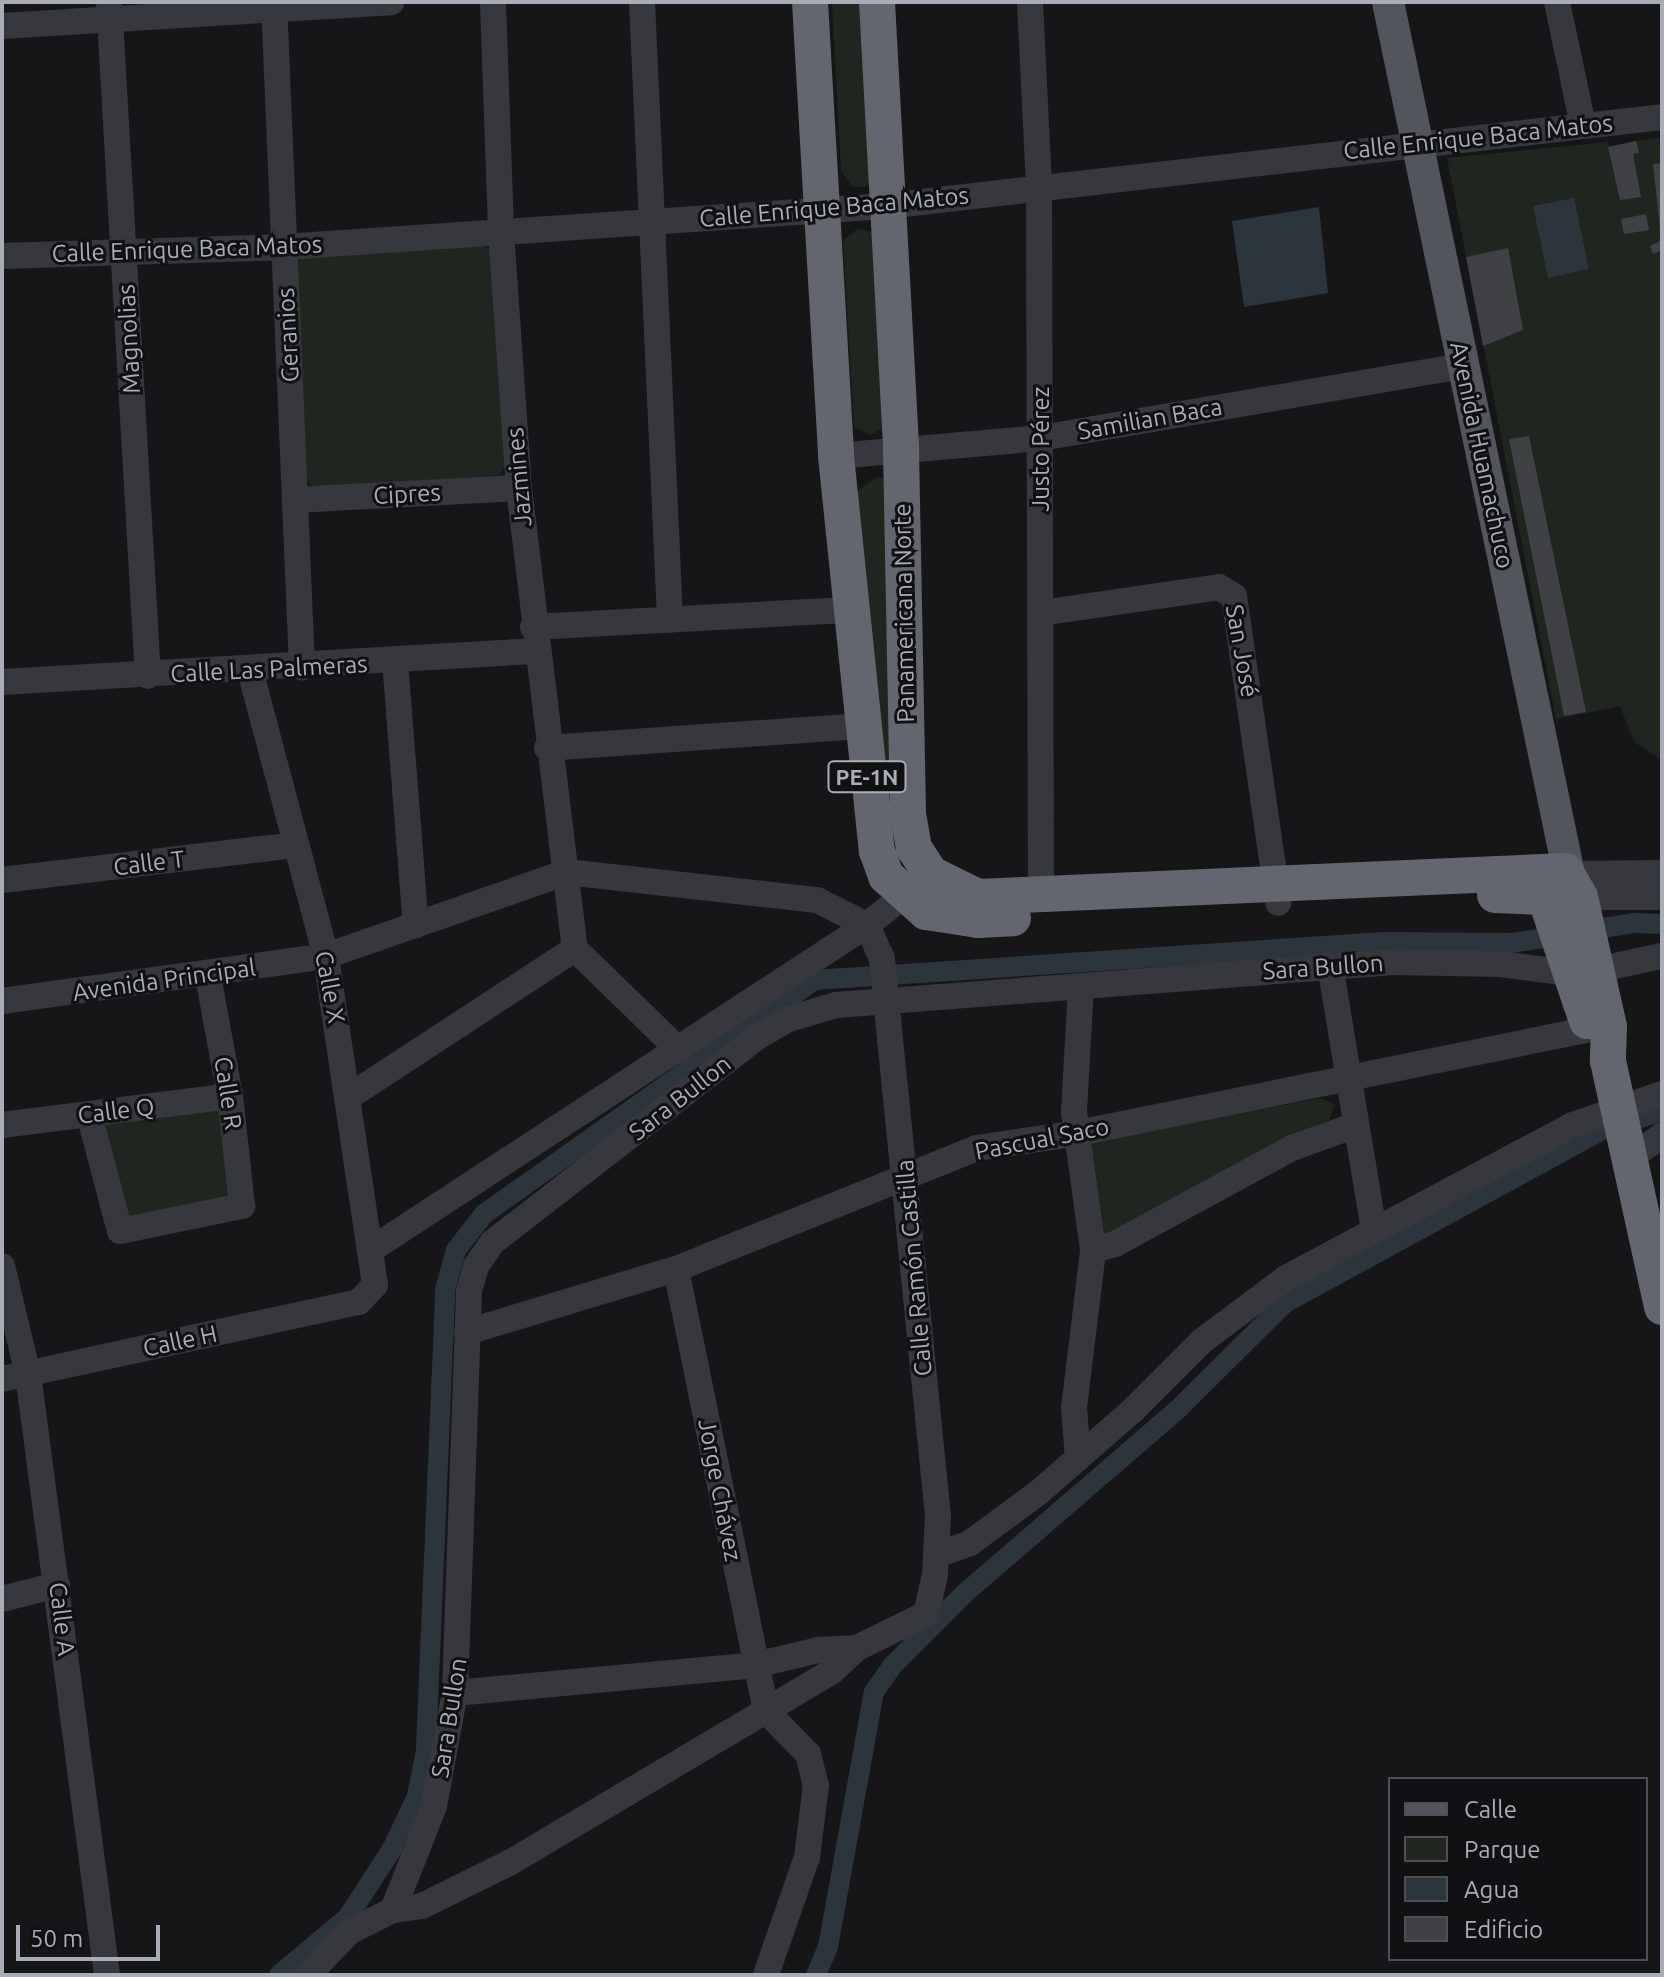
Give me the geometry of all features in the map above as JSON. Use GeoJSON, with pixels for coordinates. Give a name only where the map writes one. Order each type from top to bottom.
{"type":"FeatureCollection","features":[{"type":"Feature","properties":{"kind":"highway","name":"Panamericana Norte"},"geometry":{"type":"LineString","coordinates":[[810,2],[836,456],[877,851],[886,876],[903,896],[926,912],[978,920],[1277,892]]}},
{"type":"Feature","properties":{"kind":"highway","name":"Panamericana Norte"},"geometry":{"type":"LineString","coordinates":[[877,2],[901,449],[908,814],[914,848],[931,874],[978,897],[1277,892],[1565,897]]}},
{"type":"Feature","properties":{"kind":"highway"},"geometry":{"type":"LineString","coordinates":[[1565,897],[1591,1029],[1608,1061]]}},
{"type":"Feature","properties":{"kind":"highway"},"geometry":{"type":"LineString","coordinates":[[1580,962],[1609,1027],[1608,1061],[1662,1307]]}},
{"type":"Feature","properties":{"kind":"main road","name":"Avenida Huamachuco"},"geometry":{"type":"LineString","coordinates":[[1388,2],[1463,366],[1565,897]]}},
{"type":"Feature","properties":{"kind":"street"},"geometry":{"type":"LineString","coordinates":[[2,26],[110,11],[391,2]]}},
{"type":"Feature","properties":{"kind":"street","name":"Jazmines"},"geometry":{"type":"LineString","coordinates":[[493,2],[501,232],[519,488],[547,748],[567,872],[575,949]]}},
{"type":"Feature","properties":{"kind":"street"},"geometry":{"type":"LineString","coordinates":[[642,2],[649,221],[670,619]]}},
{"type":"Feature","properties":{"kind":"street","name":"Justo Pérez"},"geometry":{"type":"LineString","coordinates":[[1030,2],[1039,187],[1041,896]]}},
{"type":"Feature","properties":{"kind":"street"},"geometry":{"type":"LineString","coordinates":[[1557,2],[1583,125]]}},
{"type":"Feature","properties":{"kind":"street","name":"Geranios"},"geometry":{"type":"LineString","coordinates":[[274,6],[302,667]]}},
{"type":"Feature","properties":{"kind":"street","name":"Magnolias"},"geometry":{"type":"LineString","coordinates":[[110,11],[148,676]]}},
{"type":"Feature","properties":{"kind":"street","name":"Calle Enrique Baca Matos"},"geometry":{"type":"LineString","coordinates":[[2,256],[124,249],[284,247],[886,206],[1662,117]]}},
{"type":"Feature","properties":{"kind":"street","name":"Samilian Baca"},"geometry":{"type":"LineString","coordinates":[[836,456],[1041,438],[1463,366]]}},
{"type":"Feature","properties":{"kind":"street","name":"Cipres"},"geometry":{"type":"LineString","coordinates":[[295,500],[519,488]]}},
{"type":"Feature","properties":{"kind":"street","name":"San José"},"geometry":{"type":"LineString","coordinates":[[1041,613],[1228,589],[1238,607],[1277,892]]}},
{"type":"Feature","properties":{"kind":"street","name":"Calle Las Palmeras"},"geometry":{"type":"LineString","coordinates":[[2,682],[395,661],[670,619],[852,610]]}},
{"type":"Feature","properties":{"kind":"street"},"geometry":{"type":"LineString","coordinates":[[395,661],[416,925]]}},
{"type":"Feature","properties":{"kind":"street","name":"Calle X"},"geometry":{"type":"LineString","coordinates":[[250,670],[326,956],[372,1249],[375,1285],[359,1302]]}},
{"type":"Feature","properties":{"kind":"street"},"geometry":{"type":"LineString","coordinates":[[547,748],[863,726]]}},
{"type":"Feature","properties":{"kind":"street","name":"Calle T"},"geometry":{"type":"LineString","coordinates":[[2,880],[295,845]]}},
{"type":"Feature","properties":{"kind":"street"},"geometry":{"type":"LineString","coordinates":[[567,872],[796,895],[867,925]]}},
{"type":"Feature","properties":{"kind":"street","name":"Avenida Principal"},"geometry":{"type":"LineString","coordinates":[[2,1001],[208,976],[326,956],[567,872]]}},
{"type":"Feature","properties":{"kind":"street"},"geometry":{"type":"LineString","coordinates":[[1565,897],[1662,873]]}},
{"type":"Feature","properties":{"kind":"street"},"geometry":{"type":"LineString","coordinates":[[372,1249],[867,925],[931,874]]}},
{"type":"Feature","properties":{"kind":"street"},"geometry":{"type":"LineString","coordinates":[[1565,897],[1662,897]]}},
{"type":"Feature","properties":{"kind":"street","name":"Calle Ramón Castilla"},"geometry":{"type":"LineString","coordinates":[[857,1648],[926,1614],[936,1555],[938,1516],[882,959],[867,925]]}},
{"type":"Feature","properties":{"kind":"street"},"geometry":{"type":"LineString","coordinates":[[350,1096],[575,949],[678,1049]]}},
{"type":"Feature","properties":{"kind":"street","name":"Sara Bullon"},"geometry":{"type":"LineString","coordinates":[[393,1910],[434,1806],[455,1693],[467,1332],[472,1279],[493,1242],[759,1036],[789,1019],[836,1005],[886,996],[1081,986],[1330,965],[1580,962],[1662,956]]}},
{"type":"Feature","properties":{"kind":"street"},"geometry":{"type":"LineString","coordinates":[[1330,965],[1374,1231]]}},
{"type":"Feature","properties":{"kind":"street","name":"Calle R"},"geometry":{"type":"LineString","coordinates":[[89,1114],[120,1231],[239,1208],[243,1202],[230,1096],[208,976]]}},
{"type":"Feature","properties":{"kind":"street"},"geometry":{"type":"LineString","coordinates":[[1078,1458],[1074,1408],[1093,1250],[1074,1111],[1081,986]]}},
{"type":"Feature","properties":{"kind":"street","name":"Pascual Saco"},"geometry":{"type":"LineString","coordinates":[[467,1332],[676,1269],[906,1180],[977,1148],[1078,1133],[1591,1029]]}},
{"type":"Feature","properties":{"kind":"street"},"geometry":{"type":"LineString","coordinates":[[1624,1132],[1662,1094]]}},
{"type":"Feature","properties":{"kind":"street","name":"Calle Q"},"geometry":{"type":"LineString","coordinates":[[2,1125],[230,1096]]}},
{"type":"Feature","properties":{"kind":"street"},"geometry":{"type":"LineString","coordinates":[[1093,1250],[1115,1244],[1292,1148],[1356,1125]]}},
{"type":"Feature","properties":{"kind":"street"},"geometry":{"type":"LineString","coordinates":[[936,1555],[970,1543],[1078,1458],[1230,1317],[1286,1278],[1573,1125],[1662,1136]]}},
{"type":"Feature","properties":{"kind":"street","name":"Calle A"},"geometry":{"type":"LineString","coordinates":[[2,1266],[28,1374],[107,1975]]}},
{"type":"Feature","properties":{"kind":"street","name":"Jorge Chávez"},"geometry":{"type":"LineString","coordinates":[[676,1269],[766,1711]]}},
{"type":"Feature","properties":{"kind":"street","name":"Calle H"},"geometry":{"type":"LineString","coordinates":[[2,1379],[359,1302]]}},
{"type":"Feature","properties":{"kind":"street"},"geometry":{"type":"LineString","coordinates":[[2,1599],[57,1585]]}},
{"type":"Feature","properties":{"kind":"street"},"geometry":{"type":"LineString","coordinates":[[455,1693],[755,1665],[819,1650],[857,1648]]}},
{"type":"Feature","properties":{"kind":"street"},"geometry":{"type":"LineString","coordinates":[[308,1975],[349,1932],[393,1910],[422,1906],[511,1862],[831,1672],[857,1648]]}},
{"type":"Feature","properties":{"kind":"street"},"geometry":{"type":"LineString","coordinates":[[766,1711],[808,1754],[816,1785],[807,1857],[766,1975]]}},
{"type":"Feature","properties":{"kind":"green space"},"geometry":{"type":"Polygon","coordinates":[[[870,2],[875,181],[864,187],[853,187],[841,171],[832,3],[870,2]]]}},
{"type":"Feature","properties":{"kind":"green space"},"geometry":{"type":"Polygon","coordinates":[[[1662,137],[1662,760],[1634,742],[1620,706],[1556,719],[1447,158],[1608,142],[1609,146],[1662,137]]]}},
{"type":"Feature","properties":{"kind":"green space"},"geometry":{"type":"Polygon","coordinates":[[[857,229],[877,233],[890,425],[870,435],[854,427],[843,241],[857,229]]]}},
{"type":"Feature","properties":{"kind":"green space"},"geometry":{"type":"Polygon","coordinates":[[[479,241],[496,255],[511,456],[500,475],[314,489],[300,472],[293,270],[307,249],[479,241]]]}},
{"type":"Feature","properties":{"kind":"green space"},"geometry":{"type":"Polygon","coordinates":[[[877,477],[888,481],[900,816],[889,817],[857,491],[877,477]]]}},
{"type":"Feature","properties":{"kind":"green space"},"geometry":{"type":"Polygon","coordinates":[[[1322,1098],[1335,1105],[1329,1120],[1105,1243],[1091,1141],[1322,1098]]]}},
{"type":"Feature","properties":{"kind":"green space"},"geometry":{"type":"Polygon","coordinates":[[[220,1104],[234,1198],[131,1220],[123,1213],[103,1125],[220,1104]]]}},
{"type":"Feature","properties":{"kind":"water"},"geometry":{"type":"Polygon","coordinates":[[[1574,198],[1589,269],[1548,278],[1533,206],[1574,198]]]}},
{"type":"Feature","properties":{"kind":"water"},"geometry":{"type":"Polygon","coordinates":[[[1319,207],[1328,293],[1244,307],[1232,221],[1319,207]]]}},
{"type":"Feature","properties":{"kind":"building"},"geometry":{"type":"Polygon","coordinates":[[[1636,141],[1639,153],[1633,154],[1641,197],[1620,200],[1608,147],[1636,141]]]}},
{"type":"Feature","properties":{"kind":"building"},"geometry":{"type":"Polygon","coordinates":[[[1662,163],[1662,229],[1660,229],[1653,164],[1662,163]]]}},
{"type":"Feature","properties":{"kind":"building"},"geometry":{"type":"Polygon","coordinates":[[[1646,214],[1649,230],[1624,234],[1621,219],[1646,214]]]}},
{"type":"Feature","properties":{"kind":"building"},"geometry":{"type":"Polygon","coordinates":[[[1662,240],[1662,250],[1653,254],[1650,246],[1662,240]]]}},
{"type":"Feature","properties":{"kind":"building"},"geometry":{"type":"Polygon","coordinates":[[[1508,248],[1523,330],[1483,346],[1466,257],[1508,248]]]}},
{"type":"Feature","properties":{"kind":"building"},"geometry":{"type":"Polygon","coordinates":[[[1529,436],[1586,712],[1564,716],[1509,439],[1529,436]]]}},
{"type":"Feature","properties":{"kind":"waterway"},"geometry":{"type":"LineString","coordinates":[[279,1975],[348,1917],[392,1849],[417,1796],[426,1750],[445,1290],[456,1250],[484,1214],[814,980],[1384,942],[1512,943],[1634,923],[1662,924]]}},
{"type":"Feature","properties":{"kind":"waterway"},"geometry":{"type":"LineString","coordinates":[[816,1975],[828,1947],[874,1692],[893,1665],[965,1593],[1179,1408],[1285,1303],[1604,1129],[1662,1111]]}}]}
